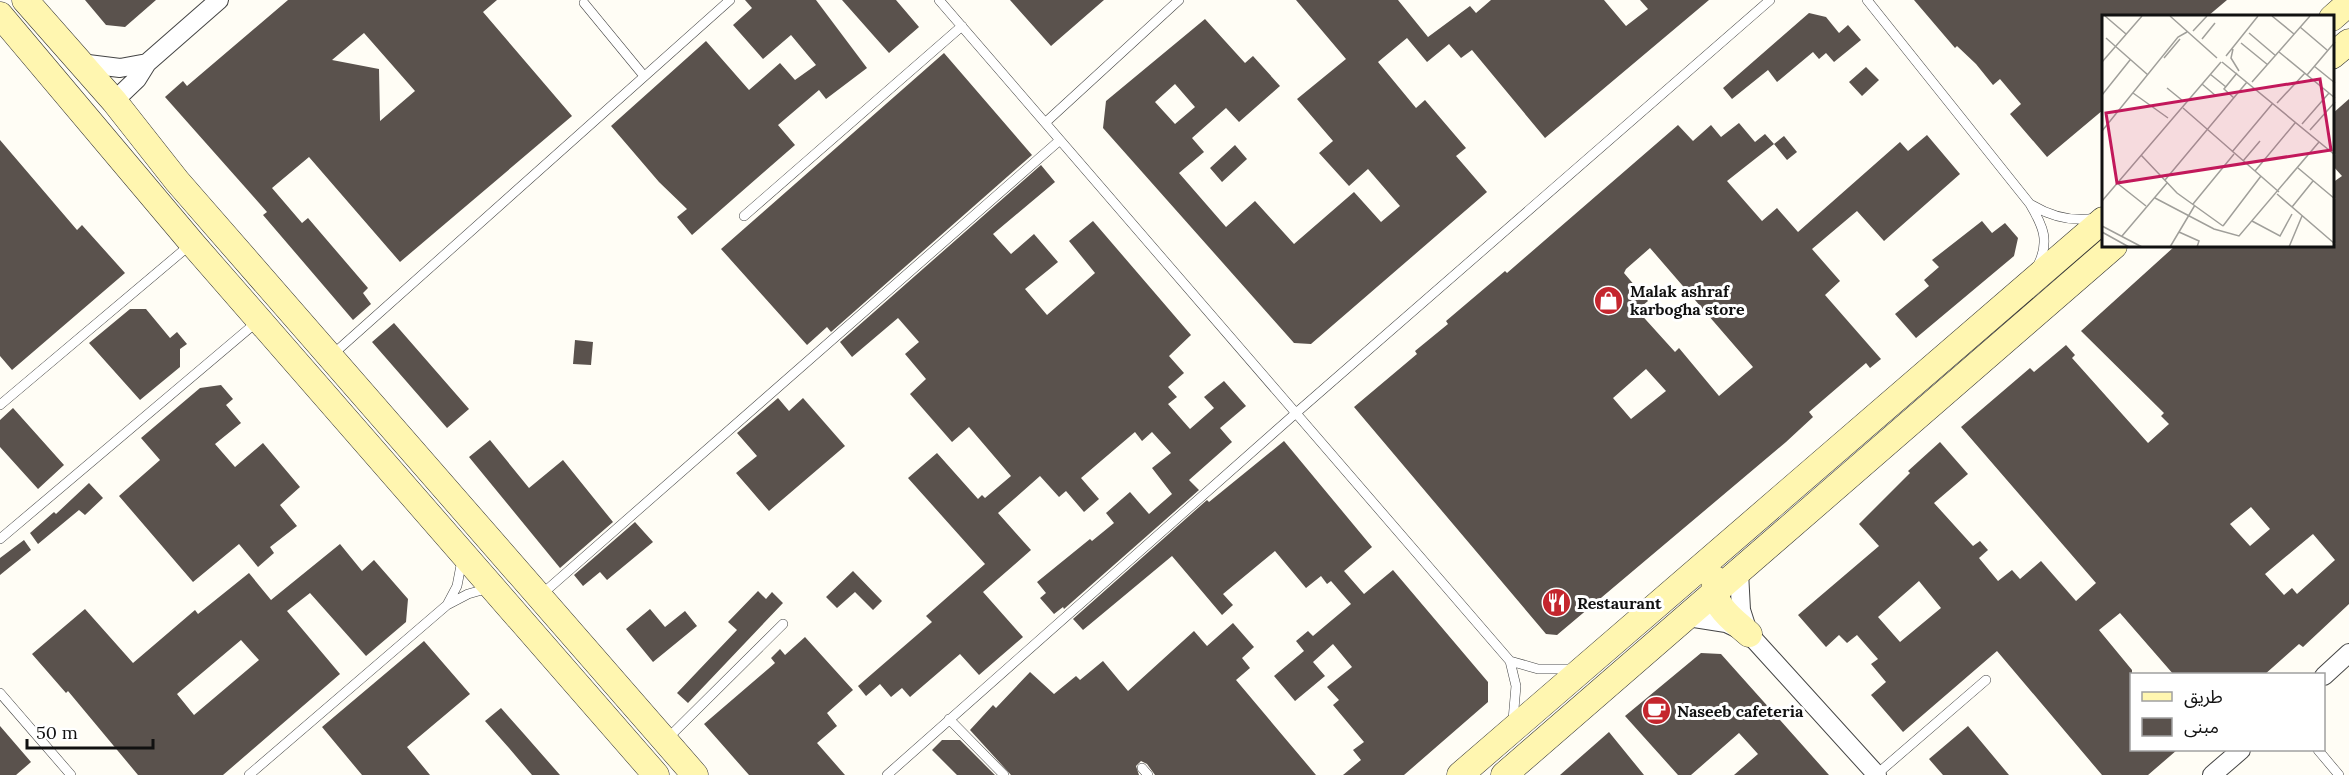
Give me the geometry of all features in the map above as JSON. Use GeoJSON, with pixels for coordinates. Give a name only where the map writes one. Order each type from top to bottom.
{"type":"FeatureCollection","features":[{"type":"Feature","properties":{"kind":"main road"},"geometry":{"type":"LineString","coordinates":[[25,0],[114,101],[177,181],[695,775]]}},
{"type":"Feature","properties":{"kind":"main road"},"geometry":{"type":"LineString","coordinates":[[0,15],[192,243],[656,775]]}},
{"type":"Feature","properties":{"kind":"main road"},"geometry":{"type":"LineString","coordinates":[[2334,54],[2349,42]]}},
{"type":"Feature","properties":{"kind":"main road"},"geometry":{"type":"LineString","coordinates":[[38,59],[52,63],[62,71],[89,103],[101,106],[114,101]]}},
{"type":"Feature","properties":{"kind":"main road"},"geometry":{"type":"LineString","coordinates":[[113,149],[132,155],[163,176],[177,181]]}},
{"type":"Feature","properties":{"kind":"main road"},"geometry":{"type":"LineString","coordinates":[[1460,775],[2102,219]]}},
{"type":"Feature","properties":{"kind":"main road"},"geometry":{"type":"LineString","coordinates":[[1506,774],[2112,248]]}},
{"type":"Feature","properties":{"kind":"main road"},"geometry":{"type":"LineString","coordinates":[[1726,545],[1716,575],[1714,594],[1724,612],[1749,634]]}},
{"type":"Feature","properties":{"kind":"street"},"geometry":{"type":"LineString","coordinates":[[114,101],[137,79],[147,63],[219,0]]}},
{"type":"Feature","properties":{"kind":"street"},"geometry":{"type":"LineString","coordinates":[[80,63],[120,68],[147,63]]}},
{"type":"Feature","properties":{"kind":"street"},"geometry":{"type":"LineString","coordinates":[[1739,572],[1740,603],[1749,634]]}},
{"type":"Feature","properties":{"kind":"street"},"geometry":{"type":"LineString","coordinates":[[1688,617],[1726,623],[1749,634],[1877,775]]}},
{"type":"Feature","properties":{"kind":"street"},"geometry":{"type":"LineString","coordinates":[[2325,675],[2349,653]]}},
{"type":"Feature","properties":{"kind":"street"},"geometry":{"type":"LineString","coordinates":[[2212,775],[2240,751]]}},
{"type":"Feature","properties":{"kind":"lane"},"geometry":{"type":"LineString","coordinates":[[331,356],[730,0]]}},
{"type":"Feature","properties":{"kind":"lane"},"geometry":{"type":"LineString","coordinates":[[939,0],[1510,661],[1517,699],[1510,733]]}},
{"type":"Feature","properties":{"kind":"lane"},"geometry":{"type":"LineString","coordinates":[[1046,122],[1179,0]]}},
{"type":"Feature","properties":{"kind":"lane"},"geometry":{"type":"LineString","coordinates":[[888,775],[1296,413],[1770,0]]}},
{"type":"Feature","properties":{"kind":"lane"},"geometry":{"type":"LineString","coordinates":[[1867,0],[2030,204],[2046,237],[2042,258],[2031,279]]}},
{"type":"Feature","properties":{"kind":"lane"},"geometry":{"type":"LineString","coordinates":[[584,3],[644,76]]}},
{"type":"Feature","properties":{"kind":"lane"},"geometry":{"type":"LineString","coordinates":[[744,216],[962,26]]}},
{"type":"Feature","properties":{"kind":"lane"},"geometry":{"type":"LineString","coordinates":[[541,596],[1060,140]]}},
{"type":"Feature","properties":{"kind":"lane"},"geometry":{"type":"LineString","coordinates":[[2030,204],[2059,218],[2076,220],[2102,218]]}},
{"type":"Feature","properties":{"kind":"lane"},"geometry":{"type":"LineString","coordinates":[[0,405],[192,243]]}},
{"type":"Feature","properties":{"kind":"lane"},"geometry":{"type":"LineString","coordinates":[[0,539],[260,319]]}},
{"type":"Feature","properties":{"kind":"lane"},"geometry":{"type":"LineString","coordinates":[[447,605],[460,575],[462,554]]}},
{"type":"Feature","properties":{"kind":"lane"},"geometry":{"type":"LineString","coordinates":[[249,775],[447,605],[468,594],[492,587]]}},
{"type":"Feature","properties":{"kind":"lane"},"geometry":{"type":"LineString","coordinates":[[665,741],[783,624]]}},
{"type":"Feature","properties":{"kind":"lane"},"geometry":{"type":"LineString","coordinates":[[1510,661],[1551,670],[1583,668]]}},
{"type":"Feature","properties":{"kind":"lane"},"geometry":{"type":"LineString","coordinates":[[1877,775],[1986,680]]}},
{"type":"Feature","properties":{"kind":"lane"},"geometry":{"type":"LineString","coordinates":[[0,693],[71,775]]}},
{"type":"Feature","properties":{"kind":"lane"},"geometry":{"type":"LineString","coordinates":[[949,719],[1004,775]]}},
{"type":"Feature","properties":{"kind":"lane"},"geometry":{"type":"LineString","coordinates":[[2319,751],[2339,775]]}},
{"type":"Feature","properties":{"kind":"building"},"geometry":{"type":"Polygon","coordinates":[[[85,0],[156,0],[125,27],[106,25],[85,0]]]}},
{"type":"Feature","properties":{"kind":"building"},"geometry":{"type":"Polygon","coordinates":[[[288,0],[497,0],[483,12],[572,116],[400,262],[309,157],[272,188],[302,223],[308,218],[368,288],[363,293],[371,304],[353,320],[263,215],[267,212],[165,97],[183,81],[187,86],[288,0]],[[364,33],[332,60],[379,69],[380,121],[415,91],[364,33]]]}},
{"type":"Feature","properties":{"kind":"building"},"geometry":{"type":"Polygon","coordinates":[[[745,0],[816,0],[867,68],[826,99],[819,90],[778,125],[795,145],[692,235],[677,217],[687,209],[659,182],[611,126],[706,41],[749,90],[780,63],[795,80],[816,65],[791,35],[763,59],[733,25],[752,8],[745,0]]]}},
{"type":"Feature","properties":{"kind":"building"},"geometry":{"type":"Polygon","coordinates":[[[842,0],[896,0],[919,27],[889,53],[842,0]]]}},
{"type":"Feature","properties":{"kind":"building"},"geometry":{"type":"Polygon","coordinates":[[[1010,0],[1104,0],[1051,46],[1010,0]]]}},
{"type":"Feature","properties":{"kind":"building"},"geometry":{"type":"Polygon","coordinates":[[[1296,0],[1398,0],[1428,37],[1470,6],[1476,13],[1491,0],[1604,0],[1626,26],[1648,9],[1640,0],[1709,0],[1545,138],[1472,50],[1461,58],[1449,44],[1427,62],[1407,38],[1378,62],[1416,108],[1425,100],[1466,148],[1456,156],[1487,192],[1311,344],[1294,343],[1103,128],[1106,101],[1205,19],[1245,63],[1253,56],[1280,86],[1239,122],[1226,108],[1192,138],[1204,152],[1179,173],[1226,227],[1255,201],[1294,244],[1354,192],[1381,222],[1400,206],[1368,169],[1349,186],[1319,153],[1333,141],[1297,99],[1346,59],[1296,0]],[[1175,84],[1155,102],[1175,124],[1195,107],[1175,84]]]}},
{"type":"Feature","properties":{"kind":"building"},"geometry":{"type":"Polygon","coordinates":[[[1914,0],[2227,0],[2209,15],[2102,15],[2102,111],[2047,157],[2010,114],[2021,104],[2000,79],[1993,85],[1976,64],[1957,46],[1955,48],[1914,0]]]}},
{"type":"Feature","properties":{"kind":"building"},"geometry":{"type":"Polygon","coordinates":[[[1809,13],[1826,17],[1839,33],[1848,25],[1861,40],[1834,62],[1826,53],[1819,59],[1813,52],[1777,82],[1768,70],[1732,99],[1723,88],[1809,13]]]}},
{"type":"Feature","properties":{"kind":"building"},"geometry":{"type":"Polygon","coordinates":[[[944,53],[1032,155],[831,332],[827,327],[807,345],[721,249],[944,53]]]}},
{"type":"Feature","properties":{"kind":"building"},"geometry":{"type":"Polygon","coordinates":[[[1866,67],[1879,80],[1862,96],[1849,82],[1866,67]]]}},
{"type":"Feature","properties":{"kind":"building"},"geometry":{"type":"Polygon","coordinates":[[[2349,99],[2349,604],[2303,647],[2299,644],[2266,673],[2172,673],[2120,613],[2099,630],[2132,670],[2130,673],[2130,751],[2176,751],[2148,775],[2102,775],[1997,651],[1903,732],[1871,695],[1886,682],[1871,664],[1878,659],[1857,635],[1847,643],[1839,635],[1826,647],[1798,615],[1879,546],[1859,524],[1910,473],[1908,471],[1940,442],[1968,474],[1934,503],[1973,546],[1980,541],[1988,550],[1979,558],[1998,581],[2012,570],[2020,579],[2041,561],[2076,601],[2096,583],[1961,427],[2030,368],[2034,372],[2066,345],[2075,355],[2072,358],[2148,443],[2169,424],[2161,416],[2164,413],[2081,331],[2173,248],[2334,248],[2334,182],[2342,176],[2334,167],[2334,112],[2349,99]],[[2251,507],[2230,524],[2250,546],[2270,529],[2251,507]],[[2313,534],[2265,574],[2284,595],[2292,588],[2297,594],[2335,560],[2313,534]],[[1919,581],[1878,617],[1900,642],[1941,608],[1919,581]]]}},
{"type":"Feature","properties":{"kind":"building"},"geometry":{"type":"Polygon","coordinates":[[[1739,123],[1755,142],[1765,134],[1774,144],[1727,181],[1762,221],[1777,208],[1798,232],[1900,142],[1908,151],[1927,135],[1960,174],[1884,241],[1857,211],[1812,249],[1840,281],[1825,295],[1881,359],[1870,368],[1866,363],[1809,412],[1813,417],[1786,442],[1557,635],[1546,634],[1354,407],[1417,354],[1415,351],[1448,324],[1446,321],[1505,271],[1507,273],[1678,125],[1693,141],[1711,125],[1721,137],[1739,123]],[[1650,248],[1624,273],[1648,301],[1637,310],[1675,352],[1679,348],[1719,396],[1753,367],[1650,248]],[[1646,369],[1613,398],[1631,419],[1666,391],[1646,369]]]}},
{"type":"Feature","properties":{"kind":"building"},"geometry":{"type":"Polygon","coordinates":[[[1784,136],[1797,152],[1787,160],[1774,144],[1784,136]]]}},
{"type":"Feature","properties":{"kind":"building"},"geometry":{"type":"Polygon","coordinates":[[[0,140],[77,230],[82,225],[125,273],[12,370],[0,356],[0,140]]]}},
{"type":"Feature","properties":{"kind":"building"},"geometry":{"type":"Polygon","coordinates":[[[1235,145],[1247,159],[1222,182],[1210,168],[1235,145]]]}},
{"type":"Feature","properties":{"kind":"building"},"geometry":{"type":"Polygon","coordinates":[[[1041,165],[1055,182],[993,234],[1011,254],[1034,234],[1058,262],[1025,289],[1047,315],[1095,273],[1069,241],[1093,221],[1191,335],[1169,356],[1184,373],[1168,387],[1177,397],[1168,404],[1190,429],[1214,408],[1204,397],[1224,381],[1246,406],[1220,428],[1232,442],[1189,480],[1199,490],[1064,609],[1063,607],[1054,614],[1040,598],[1046,593],[1037,582],[1090,539],[1092,541],[1114,523],[1106,513],[1130,492],[1149,514],[1172,494],[1152,468],[1171,453],[1152,432],[1142,441],[1135,432],[1081,478],[1099,499],[1084,512],[1066,491],[1059,497],[1040,476],[998,513],[1031,550],[983,592],[1023,637],[979,675],[960,654],[910,697],[902,688],[891,697],[880,684],[866,696],[858,686],[932,622],[926,616],[985,564],[908,478],[937,453],[978,499],[982,495],[985,498],[1011,476],[969,427],[952,442],[910,394],[926,379],[905,354],[919,342],[898,318],[852,357],[840,342],[1041,165]]]}},
{"type":"Feature","properties":{"kind":"building"},"geometry":{"type":"Polygon","coordinates":[[[1982,221],[1992,233],[2005,223],[2018,238],[2014,256],[1916,338],[1895,314],[1929,286],[1924,280],[1939,267],[1932,260],[1982,221]]]}},
{"type":"Feature","properties":{"kind":"building"},"geometry":{"type":"Polygon","coordinates":[[[130,309],[146,309],[170,338],[177,332],[187,344],[180,349],[180,367],[140,400],[89,343],[130,309]]]}},
{"type":"Feature","properties":{"kind":"building"},"geometry":{"type":"Polygon","coordinates":[[[394,323],[469,409],[447,428],[372,342],[394,323]]]}},
{"type":"Feature","properties":{"kind":"building"},"geometry":{"type":"Polygon","coordinates":[[[575,340],[593,342],[591,365],[573,364],[575,340]]]}},
{"type":"Feature","properties":{"kind":"building"},"geometry":{"type":"Polygon","coordinates":[[[221,385],[233,399],[226,405],[241,423],[215,444],[235,467],[263,443],[300,487],[280,505],[297,526],[270,547],[274,553],[258,567],[239,544],[193,582],[119,496],[160,460],[141,438],[200,388],[221,385]]]}},
{"type":"Feature","properties":{"kind":"building"},"geometry":{"type":"Polygon","coordinates":[[[778,398],[789,411],[803,398],[845,446],[769,511],[736,473],[757,456],[737,433],[778,398]]]}},
{"type":"Feature","properties":{"kind":"building"},"geometry":{"type":"Polygon","coordinates":[[[13,408],[64,465],[38,489],[0,447],[0,420],[13,408]]]}},
{"type":"Feature","properties":{"kind":"building"},"geometry":{"type":"Polygon","coordinates":[[[490,440],[529,488],[563,460],[613,522],[560,568],[469,457],[490,440]]]}},
{"type":"Feature","properties":{"kind":"building"},"geometry":{"type":"Polygon","coordinates":[[[1284,441],[1372,547],[1344,571],[1364,594],[1393,570],[1488,682],[1488,702],[1404,775],[1343,775],[1361,760],[1353,750],[1364,742],[1333,705],[1339,700],[1327,687],[1352,667],[1333,644],[1313,662],[1325,676],[1295,701],[1274,676],[1304,651],[1296,641],[1308,631],[1313,636],[1351,604],[1331,581],[1327,584],[1321,576],[1306,588],[1275,551],[1223,594],[1233,605],[1222,615],[1172,556],[1083,630],[1073,619],[1207,500],[1209,502],[1284,441]]]}},
{"type":"Feature","properties":{"kind":"building"},"geometry":{"type":"Polygon","coordinates":[[[89,483],[103,498],[85,515],[79,510],[38,544],[30,533],[54,512],[56,514],[89,483]]]}},
{"type":"Feature","properties":{"kind":"building"},"geometry":{"type":"Polygon","coordinates":[[[635,522],[653,542],[607,580],[600,572],[583,586],[574,575],[635,522]]]}},
{"type":"Feature","properties":{"kind":"building"},"geometry":{"type":"Polygon","coordinates":[[[24,540],[31,550],[0,575],[0,558],[24,540]]]}},
{"type":"Feature","properties":{"kind":"building"},"geometry":{"type":"Polygon","coordinates":[[[340,544],[362,571],[374,560],[408,599],[406,622],[366,656],[310,593],[287,611],[340,674],[223,775],[138,775],[68,691],[66,693],[32,654],[85,609],[133,663],[195,610],[198,614],[249,573],[271,600],[340,544]],[[241,640],[177,694],[194,715],[259,660],[241,640]]]}},
{"type":"Feature","properties":{"kind":"building"},"geometry":{"type":"Polygon","coordinates":[[[853,571],[882,601],[873,610],[855,592],[837,608],[826,597],[853,571]]]}},
{"type":"Feature","properties":{"kind":"building"},"geometry":{"type":"Polygon","coordinates":[[[758,591],[766,599],[772,592],[783,603],[688,703],[677,693],[737,630],[728,622],[758,591]]]}},
{"type":"Feature","properties":{"kind":"building"},"geometry":{"type":"Polygon","coordinates":[[[650,609],[665,627],[685,611],[697,626],[653,662],[626,629],[650,609]]]}},
{"type":"Feature","properties":{"kind":"building"},"geometry":{"type":"Polygon","coordinates":[[[1233,623],[1254,647],[1242,658],[1250,668],[1236,680],[1316,775],[1155,775],[1147,764],[1141,761],[1136,766],[1139,775],[1011,775],[970,730],[993,705],[996,708],[1030,672],[1054,694],[1076,676],[1080,680],[1103,661],[1128,691],[1194,631],[1207,646],[1233,623]]]}},
{"type":"Feature","properties":{"kind":"building"},"geometry":{"type":"Polygon","coordinates":[[[805,637],[853,690],[827,713],[837,726],[817,743],[845,775],[749,775],[704,724],[775,663],[771,658],[780,649],[785,655],[805,637]]]}},
{"type":"Feature","properties":{"kind":"building"},"geometry":{"type":"Polygon","coordinates":[[[424,641],[470,694],[407,747],[430,775],[362,775],[322,727],[424,641]]]}},
{"type":"Feature","properties":{"kind":"building"},"geometry":{"type":"Polygon","coordinates":[[[1701,653],[1721,654],[1829,775],[1734,775],[1758,754],[1739,733],[1691,775],[1678,775],[1625,716],[1701,653]]]}},
{"type":"Feature","properties":{"kind":"building"},"geometry":{"type":"Polygon","coordinates":[[[501,708],[560,775],[532,775],[485,721],[501,708]]]}},
{"type":"Feature","properties":{"kind":"building"},"geometry":{"type":"Polygon","coordinates":[[[0,726],[31,762],[16,775],[0,775],[0,726]]]}},
{"type":"Feature","properties":{"kind":"building"},"geometry":{"type":"Polygon","coordinates":[[[1968,726],[2009,775],[1943,775],[1929,759],[1968,726]]]}},
{"type":"Feature","properties":{"kind":"building"},"geometry":{"type":"Polygon","coordinates":[[[1609,732],[1644,775],[1560,775],[1609,732]]]}},
{"type":"Feature","properties":{"kind":"building"},"geometry":{"type":"Polygon","coordinates":[[[942,740],[960,740],[995,775],[957,775],[932,750],[942,740]]]}},
{"type":"Feature","properties":{"kind":"place","name":"Malak ashraf karbogha store"},"geometry":{"type":"Point","coordinates":[1609,300]}},
{"type":"Feature","properties":{"kind":"place","name":"Restaurant"},"geometry":{"type":"Point","coordinates":[1556,603]}},
{"type":"Feature","properties":{"kind":"place","name":"Naseeb cafeteria"},"geometry":{"type":"Point","coordinates":[1656,711]}}]}
